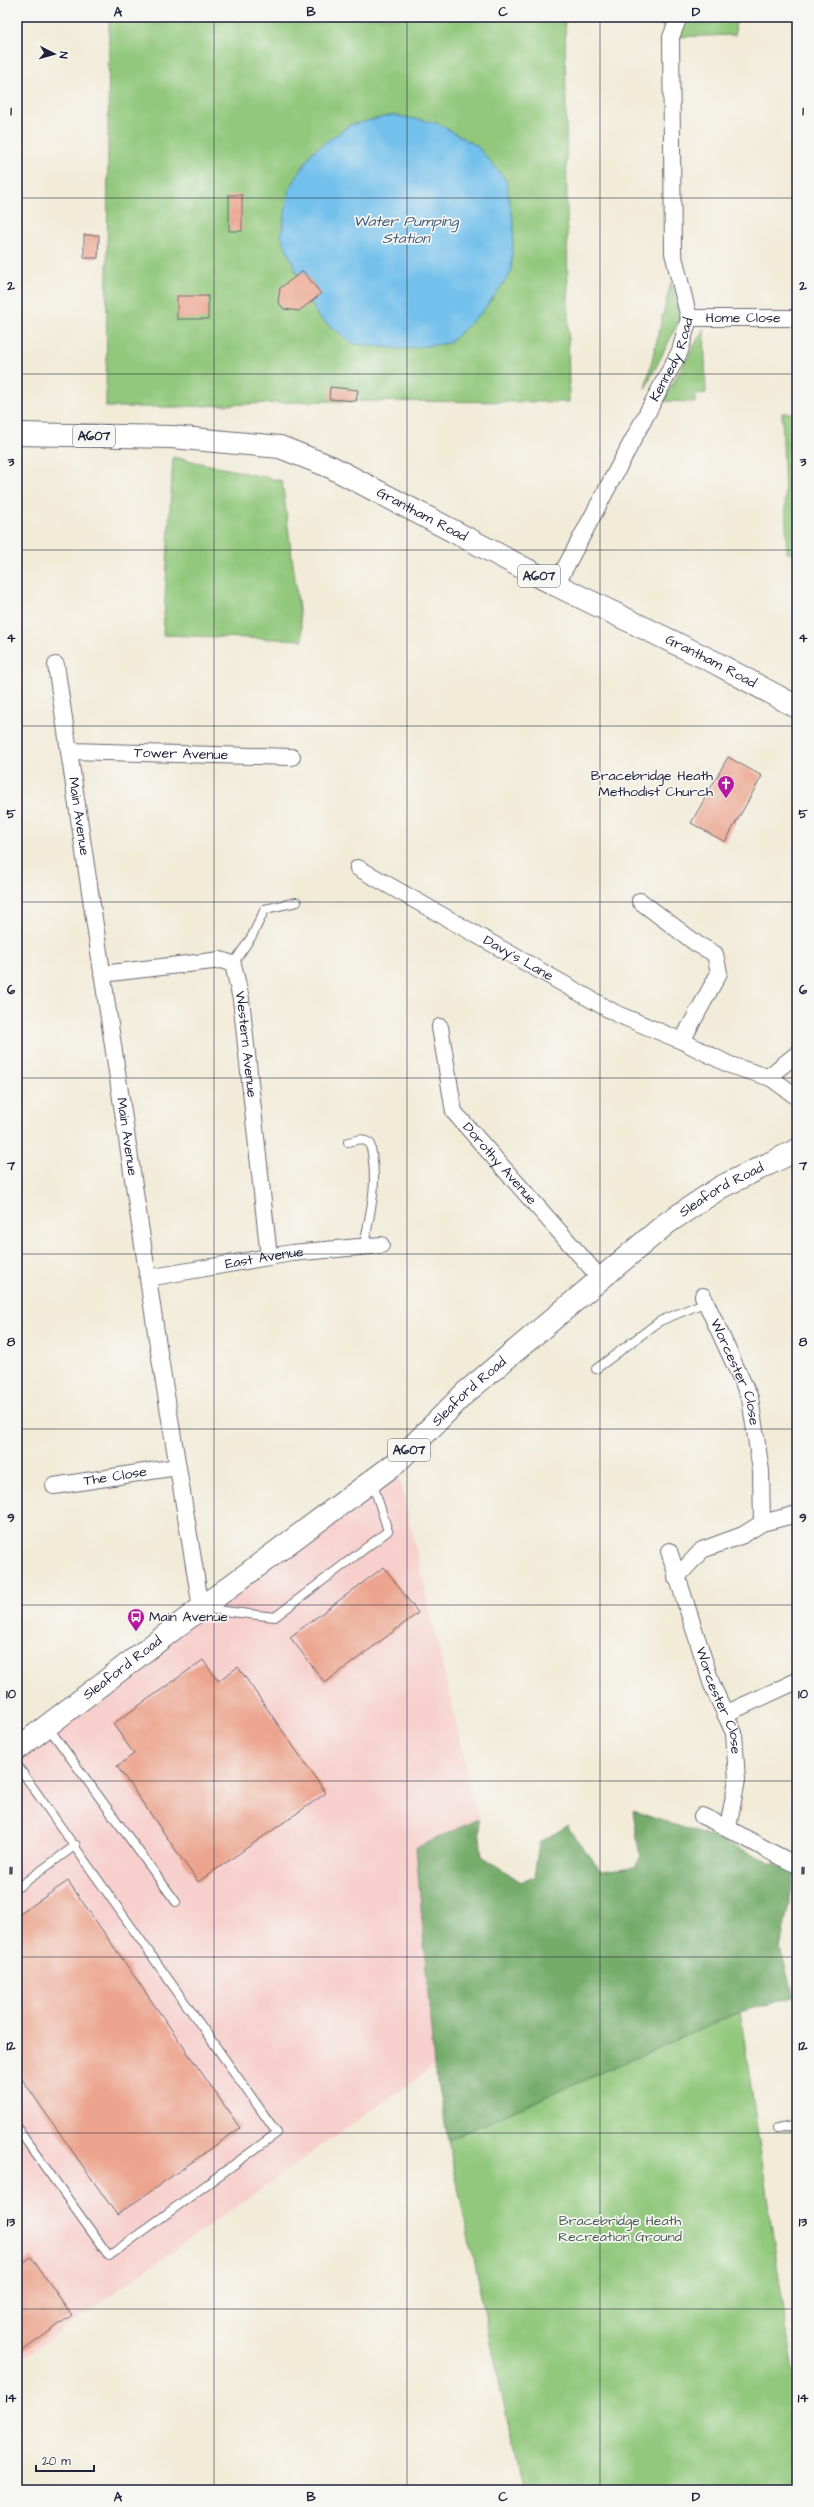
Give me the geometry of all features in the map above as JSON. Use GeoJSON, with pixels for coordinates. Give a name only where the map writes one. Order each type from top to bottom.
{"type":"FeatureCollection","features":[{"type":"Feature","properties":{"kind":"main road","name":"Grantham Road"},"geometry":{"type":"LineString","coordinates":[[17,434],[172,437],[280,447],[331,467],[556,585],[714,662],[797,707]]}},
{"type":"Feature","properties":{"kind":"main road","name":"Sleaford Road"},"geometry":{"type":"LineString","coordinates":[[17,1749],[48,1727],[201,1608],[396,1463],[464,1394],[667,1223],[720,1188],[797,1150]]}},
{"type":"Feature","properties":{"kind":"street","name":"Kennedy Road"},"geometry":{"type":"LineString","coordinates":[[556,585],[680,351],[689,318],[673,253],[671,37],[679,17]]}},
{"type":"Feature","properties":{"kind":"street","name":"Home Close"},"geometry":{"type":"LineString","coordinates":[[689,318],[797,318]]}},
{"type":"Feature","properties":{"kind":"street","name":"Main Avenue"},"geometry":{"type":"LineString","coordinates":[[56,665],[177,1467],[201,1608]]}},
{"type":"Feature","properties":{"kind":"street","name":"Tower Avenue"},"geometry":{"type":"LineString","coordinates":[[69,751],[292,757]]}},
{"type":"Feature","properties":{"kind":"street","name":"Davy's Lane"},"geometry":{"type":"LineString","coordinates":[[358,868],[617,1014],[682,1041],[730,1065],[768,1077],[797,1097]]}},
{"type":"Feature","properties":{"kind":"street"},"geometry":{"type":"LineString","coordinates":[[640,901],[697,944],[715,954],[718,973],[682,1041]]}},
{"type":"Feature","properties":{"kind":"street"},"geometry":{"type":"LineString","coordinates":[[102,974],[221,960],[233,964]]}},
{"type":"Feature","properties":{"kind":"street","name":"Western Avenue"},"geometry":{"type":"LineString","coordinates":[[233,964],[241,999],[269,1257]]}},
{"type":"Feature","properties":{"kind":"street","name":"Dorothy Avenue"},"geometry":{"type":"LineString","coordinates":[[440,1027],[454,1112],[601,1279]]}},
{"type":"Feature","properties":{"kind":"street"},"geometry":{"type":"LineString","coordinates":[[768,1077],[797,1054]]}},
{"type":"Feature","properties":{"kind":"street","name":"East Avenue"},"geometry":{"type":"LineString","coordinates":[[148,1278],[292,1253],[381,1245]]}},
{"type":"Feature","properties":{"kind":"street","name":"Worcester Close"},"geometry":{"type":"LineString","coordinates":[[705,1299],[750,1398],[760,1471],[762,1523]]}},
{"type":"Feature","properties":{"kind":"street","name":"The Close"},"geometry":{"type":"LineString","coordinates":[[54,1486],[177,1467]]}},
{"type":"Feature","properties":{"kind":"street"},"geometry":{"type":"LineString","coordinates":[[676,1578],[702,1550],[743,1535],[762,1523],[797,1514]]}},
{"type":"Feature","properties":{"kind":"street","name":"Worcester Close"},"geometry":{"type":"LineString","coordinates":[[669,1551],[676,1578],[712,1685],[734,1733],[737,1780],[728,1827]]}},
{"type":"Feature","properties":{"kind":"street"},"geometry":{"type":"LineString","coordinates":[[725,1714],[797,1681]]}},
{"type":"Feature","properties":{"kind":"street"},"geometry":{"type":"LineString","coordinates":[[702,1816],[728,1827],[765,1851],[797,1865]]}},
{"type":"Feature","properties":{"kind":"lane"},"geometry":{"type":"LineString","coordinates":[[233,964],[252,936],[265,909],[297,902]]}},
{"type":"Feature","properties":{"kind":"lane"},"geometry":{"type":"LineString","coordinates":[[348,1142],[361,1139],[370,1143],[373,1157],[375,1189],[364,1246]]}},
{"type":"Feature","properties":{"kind":"lane"},"geometry":{"type":"LineString","coordinates":[[596,1369],[660,1321],[705,1299]]}},
{"type":"Feature","properties":{"kind":"lane"},"geometry":{"type":"LineString","coordinates":[[201,1608],[276,1617],[388,1531],[372,1480]]}},
{"type":"Feature","properties":{"kind":"lane"},"geometry":{"type":"LineString","coordinates":[[48,1727],[176,1902]]}},
{"type":"Feature","properties":{"kind":"lane"},"geometry":{"type":"LineString","coordinates":[[17,1764],[76,1845],[276,2133],[109,2256],[17,2128]]}},
{"type":"Feature","properties":{"kind":"lane"},"geometry":{"type":"LineString","coordinates":[[17,1888],[76,1845]]}},
{"type":"Feature","properties":{"kind":"lane"},"geometry":{"type":"LineString","coordinates":[[777,2129],[797,2125]]}},
{"type":"Feature","properties":{"kind":"shaded area"},"geometry":{"type":"Polygon","coordinates":[[[396,1463],[478,1819],[416,1848],[434,2066],[17,2362],[17,1749],[396,1463]]]}},
{"type":"Feature","properties":{"kind":"green space"},"geometry":{"type":"Polygon","coordinates":[[[109,17],[565,17],[569,402],[318,401],[177,407],[106,407],[109,17]],[[303,271],[321,294],[402,349],[303,271]]]}},
{"type":"Feature","properties":{"kind":"green space"},"geometry":{"type":"Polygon","coordinates":[[[660,17],[736,17],[735,35],[671,37],[660,24],[660,17]]]}},
{"type":"Feature","properties":{"kind":"green space"},"geometry":{"type":"Polygon","coordinates":[[[671,282],[681,317],[645,389],[671,282]]]}},
{"type":"Feature","properties":{"kind":"green space"},"geometry":{"type":"Polygon","coordinates":[[[704,328],[706,393],[695,394],[695,402],[663,401],[704,328]]]}},
{"type":"Feature","properties":{"kind":"green space"},"geometry":{"type":"Polygon","coordinates":[[[782,413],[797,413],[797,553],[787,553],[782,413]]]}},
{"type":"Feature","properties":{"kind":"green space"},"geometry":{"type":"Polygon","coordinates":[[[173,457],[282,481],[303,640],[163,635],[173,457]]]}},
{"type":"Feature","properties":{"kind":"green space"},"geometry":{"type":"Polygon","coordinates":[[[633,1811],[723,1841],[795,1873],[780,1949],[794,1997],[740,2012],[448,2140],[434,2066],[416,1848],[478,1819],[482,1856],[521,1882],[534,1877],[539,1843],[567,1826],[601,1871],[635,1867],[640,1858],[633,1811]]]}},
{"type":"Feature","properties":{"kind":"green space","name":"Bracebridge Heath Recreation Ground"},"geometry":{"type":"Polygon","coordinates":[[[740,2012],[797,2400],[797,2490],[522,2490],[448,2140],[740,2012]]]}},
{"type":"Feature","properties":{"kind":"water","name":"Water Pumping Station"},"geometry":{"type":"Polygon","coordinates":[[[393,115],[437,123],[477,146],[506,180],[514,227],[511,273],[483,311],[449,343],[402,349],[354,344],[318,317],[311,302],[321,294],[304,271],[298,275],[281,236],[289,190],[312,152],[350,125],[393,115]]]}},
{"type":"Feature","properties":{"kind":"building"},"geometry":{"type":"Polygon","coordinates":[[[229,195],[242,195],[242,231],[229,231],[229,195]]]}},
{"type":"Feature","properties":{"kind":"building"},"geometry":{"type":"Polygon","coordinates":[[[84,235],[99,235],[98,258],[84,258],[84,235]]]}},
{"type":"Feature","properties":{"kind":"building"},"geometry":{"type":"Polygon","coordinates":[[[303,271],[321,294],[299,311],[284,309],[278,302],[280,288],[303,271]]]}},
{"type":"Feature","properties":{"kind":"building"},"geometry":{"type":"Polygon","coordinates":[[[177,296],[208,296],[208,319],[177,319],[177,296]]]}},
{"type":"Feature","properties":{"kind":"building"},"geometry":{"type":"Polygon","coordinates":[[[330,387],[358,390],[356,401],[329,399],[330,387]]]}},
{"type":"Feature","properties":{"kind":"building","name":"Bracebridge Heath Methodist Church"},"geometry":{"type":"Polygon","coordinates":[[[728,757],[762,776],[725,842],[691,823],[728,757]]]}},
{"type":"Feature","properties":{"kind":"building"},"geometry":{"type":"Polygon","coordinates":[[[384,1567],[418,1613],[325,1683],[290,1637],[384,1567]]]}},
{"type":"Feature","properties":{"kind":"building"},"geometry":{"type":"Polygon","coordinates":[[[203,1660],[218,1681],[238,1667],[326,1793],[198,1882],[117,1766],[134,1754],[113,1724],[203,1660]]]}},
{"type":"Feature","properties":{"kind":"building"},"geometry":{"type":"Polygon","coordinates":[[[68,1881],[240,2128],[117,2215],[17,2072],[17,1916],[68,1881]]]}},
{"type":"Feature","properties":{"kind":"building"},"geometry":{"type":"Polygon","coordinates":[[[31,2257],[72,2315],[17,2355],[17,2267],[31,2257]]]}},
{"type":"Feature","properties":{"kind":"place","name":"Bracebridge Heath Methodist Church"},"geometry":{"type":"Point","coordinates":[726,799]}},
{"type":"Feature","properties":{"kind":"place","name":"Main Avenue"},"geometry":{"type":"Point","coordinates":[136,1632]}}]}
